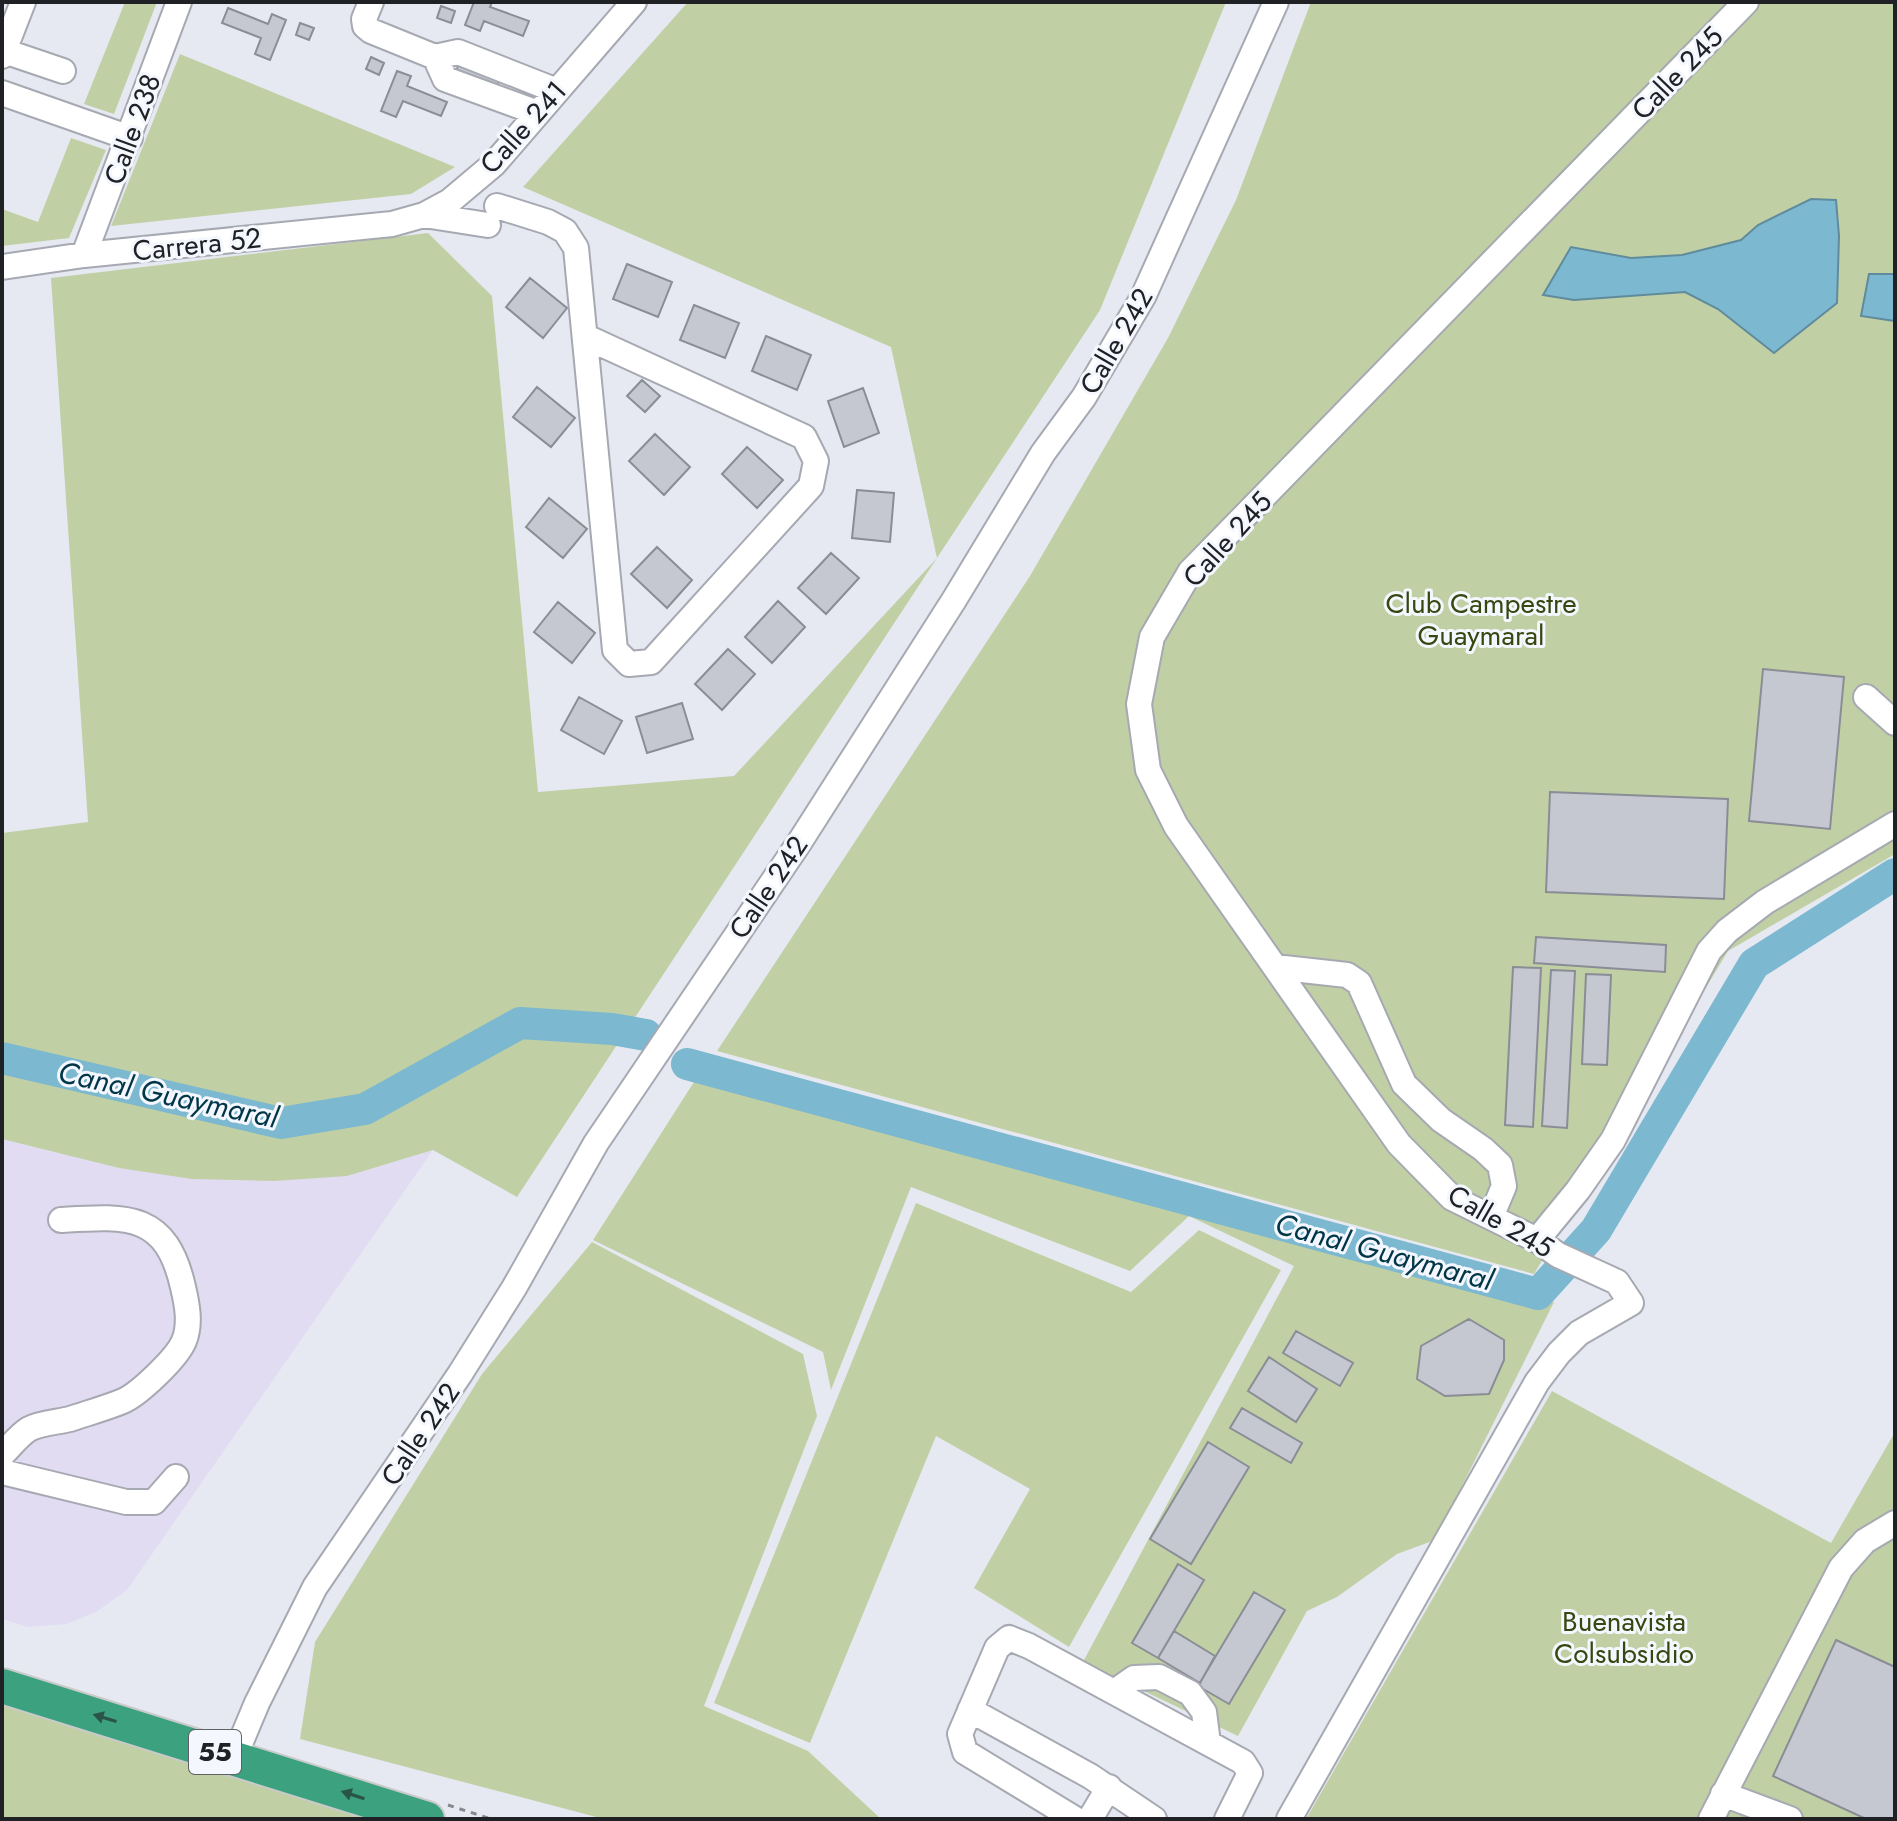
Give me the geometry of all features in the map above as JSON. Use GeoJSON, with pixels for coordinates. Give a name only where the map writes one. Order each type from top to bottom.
{"type":"FeatureCollection","features":[{"type":"Feature","properties":{"kind":"highway","name":"55"},"geometry":{"type":"LineString","coordinates":[[2,1686],[427,1819]]}},
{"type":"Feature","properties":{"kind":"street"},"geometry":{"type":"LineString","coordinates":[[23,2],[3,53],[63,71]]}},
{"type":"Feature","properties":{"kind":"street","name":"Calle 238"},"geometry":{"type":"LineString","coordinates":[[84,255],[179,2]]}},
{"type":"Feature","properties":{"kind":"street"},"geometry":{"type":"LineString","coordinates":[[371,2],[364,19],[365,26],[371,31],[435,57],[458,52],[557,91]]}},
{"type":"Feature","properties":{"kind":"street","name":"Calle 241"},"geometry":{"type":"LineString","coordinates":[[392,224],[424,215],[450,201],[494,164],[634,2]]}},
{"type":"Feature","properties":{"kind":"street","name":"Calle 242"},"geometry":{"type":"LineString","coordinates":[[234,1758],[257,1703],[315,1587],[460,1374],[514,1288],[596,1143],[799,843],[954,600],[1043,453],[1092,384],[1143,297],[1276,2]]}},
{"type":"Feature","properties":{"kind":"street","name":"Calle 245"},"geometry":{"type":"LineString","coordinates":[[1289,1819],[1537,1382],[1627,1317],[1628,1299],[1617,1282],[1558,1255],[1537,1240],[1452,1198],[1399,1144],[1176,826],[1148,770],[1139,704],[1152,637],[1190,572],[1746,2]]}},
{"type":"Feature","properties":{"kind":"street"},"geometry":{"type":"LineString","coordinates":[[435,57],[445,79],[538,113]]}},
{"type":"Feature","properties":{"kind":"street"},"geometry":{"type":"LineString","coordinates":[[2,93],[130,138]]}},
{"type":"Feature","properties":{"kind":"street"},"geometry":{"type":"LineString","coordinates":[[450,201],[493,215]]}},
{"type":"Feature","properties":{"kind":"street"},"geometry":{"type":"LineString","coordinates":[[424,215],[493,215],[548,222],[565,231],[576,248],[615,650],[629,664],[651,662],[811,486],[816,461],[804,437],[586,337]]}},
{"type":"Feature","properties":{"kind":"street","name":"Carrera 52"},"geometry":{"type":"LineString","coordinates":[[2,267],[84,255],[392,224]]}},
{"type":"Feature","properties":{"kind":"street"},"geometry":{"type":"LineString","coordinates":[[1866,697],[1895,723]]}},
{"type":"Feature","properties":{"kind":"street"},"geometry":{"type":"LineString","coordinates":[[1537,1240],[1613,1140],[1709,951],[1727,931],[1765,902],[1895,824]]}},
{"type":"Feature","properties":{"kind":"street"},"geometry":{"type":"LineString","coordinates":[[1275,967],[1347,975],[1359,983],[1404,1084],[1441,1120],[1483,1149],[1500,1165],[1504,1186],[1491,1217]]}},
{"type":"Feature","properties":{"kind":"street"},"geometry":{"type":"LineString","coordinates":[[2,1455],[29,1429],[126,1399],[173,1358],[184,1341],[188,1321],[186,1299],[172,1251],[161,1236],[137,1222],[104,1218],[61,1220]]}},
{"type":"Feature","properties":{"kind":"street"},"geometry":{"type":"LineString","coordinates":[[2,1472],[126,1502],[154,1502],[176,1477]]}},
{"type":"Feature","properties":{"kind":"street"},"geometry":{"type":"LineString","coordinates":[[1711,1819],[1841,1568],[1865,1541],[1895,1523]]}},
{"type":"Feature","properties":{"kind":"street"},"geometry":{"type":"LineString","coordinates":[[1099,1782],[1073,1818],[965,1752],[960,1734],[997,1648],[1009,1638],[1243,1762],[1250,1773],[1227,1819]]}},
{"type":"Feature","properties":{"kind":"street"},"geometry":{"type":"LineString","coordinates":[[1114,1692],[1134,1678],[1159,1677],[1190,1693],[1204,1712],[1208,1743]]}},
{"type":"Feature","properties":{"kind":"street"},"geometry":{"type":"LineString","coordinates":[[970,1710],[1099,1782],[1154,1819]]}},
{"type":"Feature","properties":{"kind":"street"},"geometry":{"type":"LineString","coordinates":[[1723,1794],[1790,1819]]}},
{"type":"Feature","properties":{"kind":"shaded area"},"geometry":{"type":"Polygon","coordinates":[[[2,1139],[119,1168],[347,1176],[433,1150],[127,1590],[96,1612],[67,1624],[28,1627],[2,1619],[2,1139]]]}},
{"type":"Feature","properties":{"kind":"green space"},"geometry":{"type":"Polygon","coordinates":[[[125,2],[157,2],[114,114],[84,104],[125,2]]]}},
{"type":"Feature","properties":{"kind":"green space"},"geometry":{"type":"Polygon","coordinates":[[[688,2],[1226,2],[1100,310],[937,558],[891,347],[523,187],[688,2]]]}},
{"type":"Feature","properties":{"kind":"green space","name":"Club Campestre Guaymaral"},"geometry":{"type":"Polygon","coordinates":[[[1311,2],[1895,2],[1895,854],[1728,951],[1534,1274],[717,1051],[1030,576],[1168,338],[1236,200],[1311,2]]]}},
{"type":"Feature","properties":{"kind":"green space"},"geometry":{"type":"Polygon","coordinates":[[[180,54],[455,167],[411,194],[111,226],[180,54]]]}},
{"type":"Feature","properties":{"kind":"green space"},"geometry":{"type":"Polygon","coordinates":[[[71,138],[106,150],[69,238],[2,246],[2,209],[38,222],[71,138]]]}},
{"type":"Feature","properties":{"kind":"green space"},"geometry":{"type":"Polygon","coordinates":[[[428,233],[492,296],[538,792],[734,776],[937,558],[517,1197],[433,1150],[347,1176],[274,1181],[192,1179],[119,1168],[2,1139],[2,833],[88,822],[51,278],[428,233]]]}},
{"type":"Feature","properties":{"kind":"green space"},"geometry":{"type":"Polygon","coordinates":[[[708,1060],[1554,1302],[1435,1540],[1397,1554],[1337,1597],[1307,1611],[1238,1736],[1083,1662],[1294,1266],[1189,1216],[1130,1271],[911,1187],[831,1390],[823,1352],[593,1240],[708,1060]]]}},
{"type":"Feature","properties":{"kind":"green space"},"geometry":{"type":"Polygon","coordinates":[[[916,1203],[1131,1292],[1199,1230],[1281,1270],[1069,1647],[974,1588],[1030,1489],[936,1436],[810,1743],[714,1703],[916,1203]]]}},
{"type":"Feature","properties":{"kind":"green space"},"geometry":{"type":"Polygon","coordinates":[[[592,1242],[803,1354],[817,1416],[704,1706],[808,1751],[881,1819],[604,1819],[300,1739],[315,1642],[482,1374],[592,1242]]]}},
{"type":"Feature","properties":{"kind":"green space","name":"Buenavista Colsubsidio"},"geometry":{"type":"Polygon","coordinates":[[[1552,1391],[1831,1543],[1895,1432],[1895,1819],[1306,1819],[1552,1391]]]}},
{"type":"Feature","properties":{"kind":"green space"},"geometry":{"type":"Polygon","coordinates":[[[2,1704],[366,1819],[2,1819],[2,1704]]]}},
{"type":"Feature","properties":{"kind":"water"},"geometry":{"type":"Polygon","coordinates":[[[1811,199],[1836,200],[1839,236],[1837,303],[1774,353],[1718,309],[1685,292],[1574,300],[1543,295],[1571,247],[1631,258],[1682,255],[1741,240],[1758,225],[1811,199]]]}},
{"type":"Feature","properties":{"kind":"water"},"geometry":{"type":"Polygon","coordinates":[[[1869,274],[1895,274],[1895,321],[1861,316],[1869,274]]]}},
{"type":"Feature","properties":{"kind":"building"},"geometry":{"type":"Polygon","coordinates":[[[474,2],[492,2],[490,7],[529,21],[523,36],[484,21],[480,31],[465,25],[474,2]]]}},
{"type":"Feature","properties":{"kind":"building"},"geometry":{"type":"Polygon","coordinates":[[[441,6],[455,11],[451,23],[437,18],[441,6]]]}},
{"type":"Feature","properties":{"kind":"building"},"geometry":{"type":"Polygon","coordinates":[[[228,8],[268,24],[272,14],[286,20],[270,60],[255,54],[261,38],[222,23],[228,8]]]}},
{"type":"Feature","properties":{"kind":"building"},"geometry":{"type":"Polygon","coordinates":[[[300,23],[314,28],[309,40],[296,35],[300,23]]]}},
{"type":"Feature","properties":{"kind":"building"},"geometry":{"type":"Polygon","coordinates":[[[371,57],[384,63],[379,75],[366,69],[371,57]]]}},
{"type":"Feature","properties":{"kind":"building"},"geometry":{"type":"Polygon","coordinates":[[[460,60],[501,77],[496,88],[456,72],[460,60]]]}},
{"type":"Feature","properties":{"kind":"building"},"geometry":{"type":"Polygon","coordinates":[[[397,71],[411,76],[407,86],[447,102],[441,116],[403,101],[396,117],[381,111],[397,71]]]}},
{"type":"Feature","properties":{"kind":"building"},"geometry":{"type":"Polygon","coordinates":[[[627,264],[672,282],[658,317],[613,299],[627,264]]]}},
{"type":"Feature","properties":{"kind":"building"},"geometry":{"type":"Polygon","coordinates":[[[530,278],[567,308],[543,338],[506,307],[530,278]]]}},
{"type":"Feature","properties":{"kind":"building"},"geometry":{"type":"Polygon","coordinates":[[[694,305],[739,323],[725,358],[680,340],[694,305]]]}},
{"type":"Feature","properties":{"kind":"building"},"geometry":{"type":"Polygon","coordinates":[[[766,336],[811,355],[797,390],[752,371],[766,336]]]}},
{"type":"Feature","properties":{"kind":"building"},"geometry":{"type":"Polygon","coordinates":[[[642,380],[660,396],[645,412],[627,396],[642,380]]]}},
{"type":"Feature","properties":{"kind":"building"},"geometry":{"type":"Polygon","coordinates":[[[537,387],[575,418],[551,447],[513,417],[537,387]]]}},
{"type":"Feature","properties":{"kind":"building"},"geometry":{"type":"Polygon","coordinates":[[[863,388],[879,433],[844,447],[828,401],[863,388]]]}},
{"type":"Feature","properties":{"kind":"building"},"geometry":{"type":"Polygon","coordinates":[[[655,434],[690,467],[664,495],[629,461],[655,434]]]}},
{"type":"Feature","properties":{"kind":"building"},"geometry":{"type":"Polygon","coordinates":[[[747,447],[783,480],[757,508],[722,474],[747,447]]]}},
{"type":"Feature","properties":{"kind":"building"},"geometry":{"type":"Polygon","coordinates":[[[857,490],[894,493],[890,542],[852,538],[857,490]]]}},
{"type":"Feature","properties":{"kind":"building"},"geometry":{"type":"Polygon","coordinates":[[[549,498],[587,529],[563,558],[526,527],[549,498]]]}},
{"type":"Feature","properties":{"kind":"building"},"geometry":{"type":"Polygon","coordinates":[[[657,547],[692,580],[667,608],[631,574],[657,547]]]}},
{"type":"Feature","properties":{"kind":"building"},"geometry":{"type":"Polygon","coordinates":[[[831,553],[859,578],[826,614],[798,588],[831,553]]]}},
{"type":"Feature","properties":{"kind":"building"},"geometry":{"type":"Polygon","coordinates":[[[778,601],[805,627],[772,663],[745,637],[778,601]]]}},
{"type":"Feature","properties":{"kind":"building"},"geometry":{"type":"Polygon","coordinates":[[[558,602],[595,633],[572,663],[534,632],[558,602]]]}},
{"type":"Feature","properties":{"kind":"building"},"geometry":{"type":"Polygon","coordinates":[[[728,649],[755,674],[722,710],[695,684],[728,649]]]}},
{"type":"Feature","properties":{"kind":"building"},"geometry":{"type":"Polygon","coordinates":[[[1763,669],[1844,677],[1830,829],[1749,821],[1763,669]]]}},
{"type":"Feature","properties":{"kind":"building"},"geometry":{"type":"Polygon","coordinates":[[[579,697],[622,721],[604,754],[561,730],[579,697]]]}},
{"type":"Feature","properties":{"kind":"building"},"geometry":{"type":"Polygon","coordinates":[[[682,703],[693,739],[647,753],[636,717],[682,703]]]}},
{"type":"Feature","properties":{"kind":"building"},"geometry":{"type":"Polygon","coordinates":[[[1550,792],[1728,799],[1724,899],[1546,892],[1550,792]]]}},
{"type":"Feature","properties":{"kind":"building"},"geometry":{"type":"Polygon","coordinates":[[[1536,937],[1666,945],[1665,972],[1534,963],[1536,937]]]}},
{"type":"Feature","properties":{"kind":"building"},"geometry":{"type":"Polygon","coordinates":[[[1513,967],[1541,968],[1533,1127],[1505,1125],[1513,967]]]}},
{"type":"Feature","properties":{"kind":"building"},"geometry":{"type":"Polygon","coordinates":[[[1551,970],[1575,971],[1567,1128],[1542,1126],[1551,970]]]}},
{"type":"Feature","properties":{"kind":"building"},"geometry":{"type":"Polygon","coordinates":[[[1586,974],[1611,975],[1607,1065],[1582,1064],[1586,974]]]}},
{"type":"Feature","properties":{"kind":"building"},"geometry":{"type":"Polygon","coordinates":[[[1469,1319],[1504,1340],[1504,1360],[1489,1394],[1445,1396],[1417,1379],[1421,1346],[1469,1319]]]}},
{"type":"Feature","properties":{"kind":"building"},"geometry":{"type":"Polygon","coordinates":[[[1296,1331],[1353,1363],[1340,1386],[1283,1353],[1296,1331]]]}},
{"type":"Feature","properties":{"kind":"building"},"geometry":{"type":"Polygon","coordinates":[[[1269,1357],[1317,1389],[1296,1422],[1248,1391],[1269,1357]]]}},
{"type":"Feature","properties":{"kind":"building"},"geometry":{"type":"Polygon","coordinates":[[[1242,1408],[1302,1443],[1291,1463],[1230,1428],[1242,1408]]]}},
{"type":"Feature","properties":{"kind":"building"},"geometry":{"type":"Polygon","coordinates":[[[1208,1442],[1249,1467],[1191,1564],[1150,1539],[1208,1442]]]}},
{"type":"Feature","properties":{"kind":"building"},"geometry":{"type":"Polygon","coordinates":[[[1178,1564],[1204,1580],[1158,1658],[1132,1643],[1178,1564]]]}},
{"type":"Feature","properties":{"kind":"building"},"geometry":{"type":"Polygon","coordinates":[[[1254,1592],[1285,1610],[1229,1704],[1198,1686],[1254,1592]]]}},
{"type":"Feature","properties":{"kind":"building"},"geometry":{"type":"Polygon","coordinates":[[[1174,1631],[1215,1656],[1200,1683],[1158,1658],[1174,1631]]]}},
{"type":"Feature","properties":{"kind":"building"},"geometry":{"type":"Polygon","coordinates":[[[1836,1640],[1895,1667],[1895,1819],[1866,1819],[1773,1776],[1836,1640]]]}},
{"type":"Feature","properties":{"kind":"waterway","name":"Canal Guaymaral"},"geometry":{"type":"LineString","coordinates":[[687,1064],[1538,1294],[1596,1230],[1754,964],[1895,874]]}},
{"type":"Feature","properties":{"kind":"waterway","name":"Canal Guaymaral"},"geometry":{"type":"LineString","coordinates":[[2,1058],[281,1123],[365,1109],[520,1023],[612,1029],[646,1035]]}}]}
